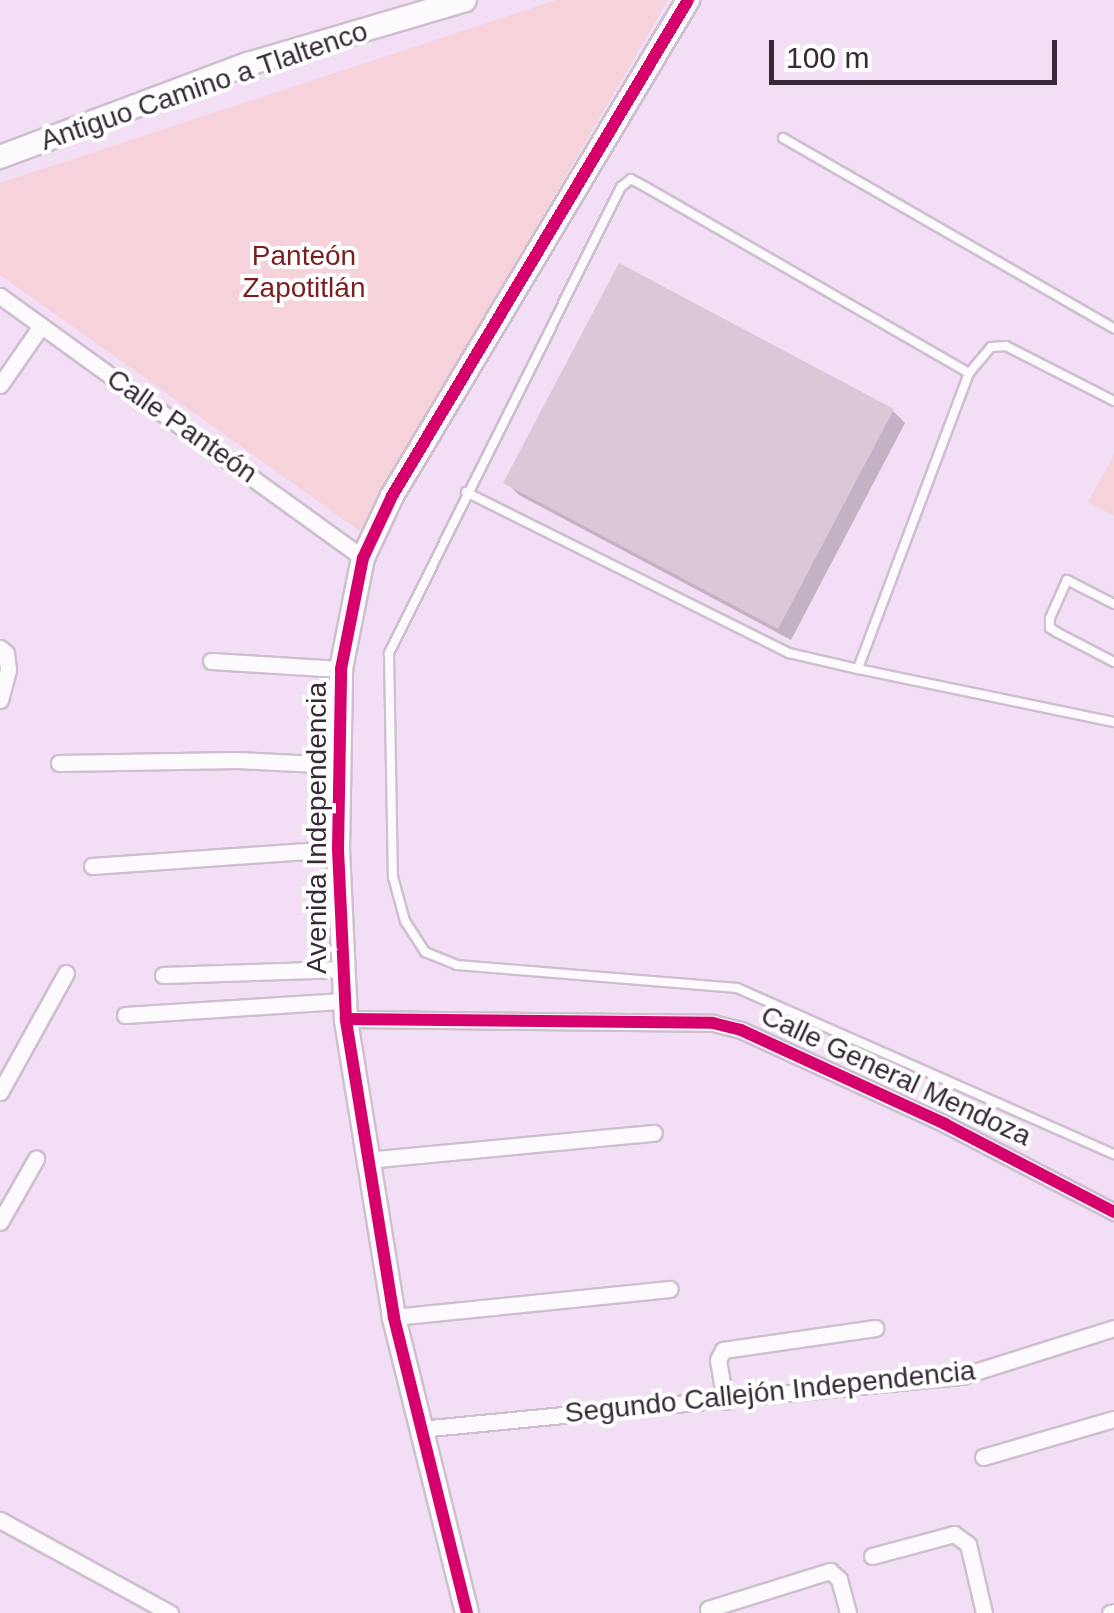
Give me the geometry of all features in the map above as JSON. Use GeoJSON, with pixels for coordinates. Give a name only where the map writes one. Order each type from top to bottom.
{"type":"FeatureCollection","features":[{"type":"Feature","properties":{"kind":"street","name":"Antiguo Camino a Tlaltenco"},"geometry":{"type":"LineString","coordinates":[[0,158],[248,64],[466,0]]}},
{"type":"Feature","properties":{"kind":"street","name":"Avenida Independencia"},"geometry":{"type":"LineString","coordinates":[[467,1613],[394,1317],[345,1010],[338,849],[342,669],[363,558],[392,496],[688,0]]}},
{"type":"Feature","properties":{"kind":"street","name":"Calle Panteón"},"geometry":{"type":"LineString","coordinates":[[0,296],[363,558]]}},
{"type":"Feature","properties":{"kind":"street"},"geometry":{"type":"LineString","coordinates":[[0,385],[41,326]]}},
{"type":"Feature","properties":{"kind":"street"},"geometry":{"type":"LineString","coordinates":[[0,648],[6,653],[8,670],[0,700]]}},
{"type":"Feature","properties":{"kind":"street"},"geometry":{"type":"LineString","coordinates":[[212,661],[342,669]]}},
{"type":"Feature","properties":{"kind":"street"},"geometry":{"type":"LineString","coordinates":[[60,763],[237,760],[338,765]]}},
{"type":"Feature","properties":{"kind":"street"},"geometry":{"type":"LineString","coordinates":[[92,866],[338,849]]}},
{"type":"Feature","properties":{"kind":"street"},"geometry":{"type":"LineString","coordinates":[[163,975],[342,969]]}},
{"type":"Feature","properties":{"kind":"street"},"geometry":{"type":"LineString","coordinates":[[0,1092],[66,973]]}},
{"type":"Feature","properties":{"kind":"street","name":"Calle General Mendoza"},"geometry":{"type":"LineString","coordinates":[[125,1016],[345,1010],[713,1023],[740,1030],[945,1124],[1114,1212]]}},
{"type":"Feature","properties":{"kind":"street"},"geometry":{"type":"LineString","coordinates":[[366,1160],[654,1132]]}},
{"type":"Feature","properties":{"kind":"street"},"geometry":{"type":"LineString","coordinates":[[0,1222],[36,1159]]}},
{"type":"Feature","properties":{"kind":"street"},"geometry":{"type":"LineString","coordinates":[[394,1317],[670,1289]]}},
{"type":"Feature","properties":{"kind":"street"},"geometry":{"type":"LineString","coordinates":[[726,1401],[718,1360],[723,1350],[875,1328]]}},
{"type":"Feature","properties":{"kind":"street","name":"Segundo Callejón Independencia"},"geometry":{"type":"LineString","coordinates":[[420,1429],[962,1376],[1114,1328]]}},
{"type":"Feature","properties":{"kind":"street"},"geometry":{"type":"LineString","coordinates":[[983,1457],[1114,1420]]}},
{"type":"Feature","properties":{"kind":"street"},"geometry":{"type":"LineString","coordinates":[[0,1542],[5,1523],[170,1613]]}},
{"type":"Feature","properties":{"kind":"street"},"geometry":{"type":"LineString","coordinates":[[872,1556],[954,1534],[968,1544],[984,1613]]}},
{"type":"Feature","properties":{"kind":"street"},"geometry":{"type":"LineString","coordinates":[[708,1609],[830,1572],[839,1579],[848,1613]]}},
{"type":"Feature","properties":{"kind":"lane"},"geometry":{"type":"LineString","coordinates":[[783,138],[1114,328]]}},
{"type":"Feature","properties":{"kind":"lane"},"geometry":{"type":"LineString","coordinates":[[969,373],[631,179],[621,186],[466,492],[390,653],[393,877],[405,921],[425,952],[457,965],[737,988],[1114,1154]]}},
{"type":"Feature","properties":{"kind":"lane"},"geometry":{"type":"LineString","coordinates":[[858,669],[969,373],[991,348],[1006,346],[1114,402]]}},
{"type":"Feature","properties":{"kind":"lane"},"geometry":{"type":"LineString","coordinates":[[466,492],[789,653],[1114,722]]}},
{"type":"Feature","properties":{"kind":"lane"},"geometry":{"type":"LineString","coordinates":[[1114,604],[1067,580],[1050,618],[1050,628],[1114,662]]}},
{"type":"Feature","properties":{"kind":"green space","name":"Panteón Zapotitlán"},"geometry":{"type":"Polygon","coordinates":[[[556,0],[668,0],[360,531],[0,275],[0,183],[556,0]]]}},
{"type":"Feature","properties":{"kind":"green space"},"geometry":{"type":"Polygon","coordinates":[[[1114,454],[1114,516],[1088,502],[1114,454]]]}},
{"type":"Feature","properties":{"kind":"building"},"geometry":{"type":"Polygon","coordinates":[[[619,263],[894,409],[778,629],[503,483],[619,263]]]}},
{"type":"Feature","properties":{"kind":"cycle path"},"geometry":{"type":"LineString","coordinates":[[467,1613],[394,1317],[346,1019],[338,849],[341,669],[363,558],[392,496],[688,0]]}},
{"type":"Feature","properties":{"kind":"cycle path"},"geometry":{"type":"LineString","coordinates":[[346,1019],[713,1023],[741,1030],[945,1124],[1114,1212]]}}]}
